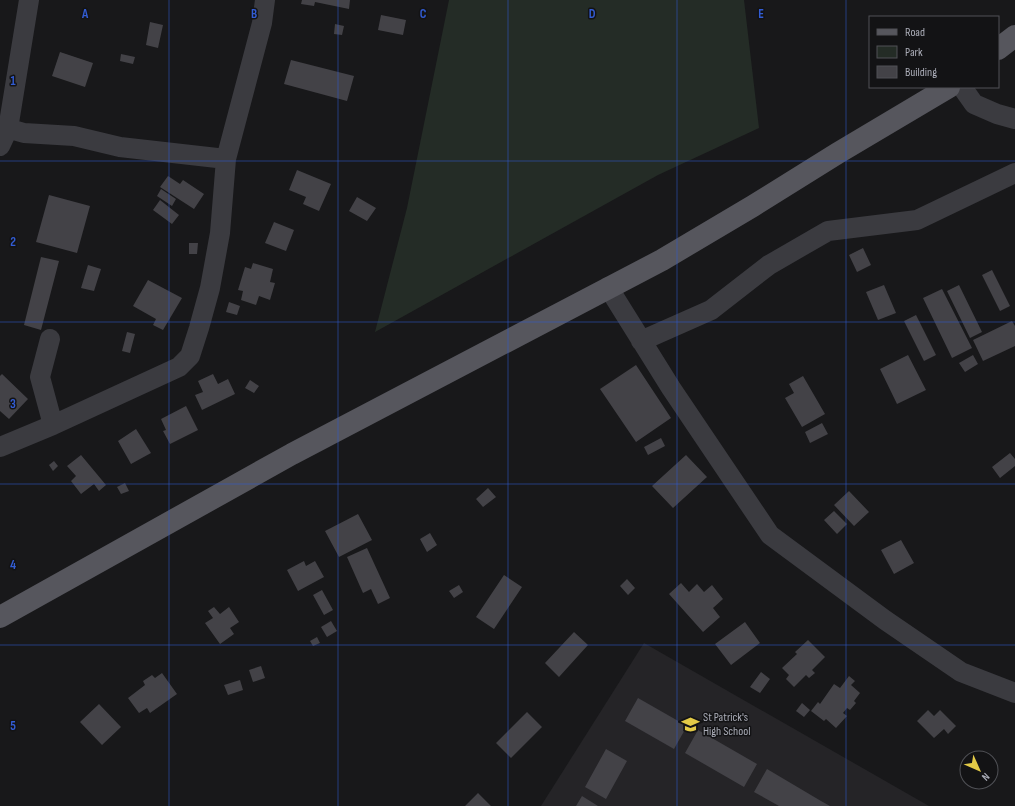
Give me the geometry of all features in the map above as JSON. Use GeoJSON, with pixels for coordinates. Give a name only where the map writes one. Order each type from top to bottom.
{"type":"FeatureCollection","features":[{"type":"Feature","properties":{"kind":"main road"},"geometry":{"type":"LineString","coordinates":[[999,48],[1015,36]]}},
{"type":"Feature","properties":{"kind":"main road"},"geometry":{"type":"LineString","coordinates":[[0,617],[292,454],[662,260],[753,206],[838,152],[947,88]]}},
{"type":"Feature","properties":{"kind":"street"},"geometry":{"type":"LineString","coordinates":[[29,0],[3,134],[24,132],[74,136],[120,147],[226,159]]}},
{"type":"Feature","properties":{"kind":"street"},"geometry":{"type":"LineString","coordinates":[[0,447],[53,425],[179,367],[190,356],[200,328],[220,233],[226,159],[258,37],[266,0]]}},
{"type":"Feature","properties":{"kind":"street"},"geometry":{"type":"LineString","coordinates":[[963,88],[974,104],[997,114],[1015,119]]}},
{"type":"Feature","properties":{"kind":"street"},"geometry":{"type":"LineString","coordinates":[[641,341],[711,310],[769,264],[828,231],[917,220],[1015,173]]}},
{"type":"Feature","properties":{"kind":"street"},"geometry":{"type":"LineString","coordinates":[[608,287],[641,341],[749,506],[770,534],[885,620],[961,672],[1015,693]]}},
{"type":"Feature","properties":{"kind":"street"},"geometry":{"type":"LineString","coordinates":[[50,339],[40,377],[53,425]]}},
{"type":"Feature","properties":{"kind":"shaded area","name":"St Patrick's High School"},"geometry":{"type":"Polygon","coordinates":[[[644,643],[929,806],[541,806],[644,643]]]}},
{"type":"Feature","properties":{"kind":"green space"},"geometry":{"type":"Polygon","coordinates":[[[449,0],[744,0],[759,128],[658,175],[375,332],[407,208],[449,0]]]}},
{"type":"Feature","properties":{"kind":"building"},"geometry":{"type":"Polygon","coordinates":[[[302,0],[350,0],[349,9],[315,2],[314,6],[301,4],[302,0]]]}},
{"type":"Feature","properties":{"kind":"building"},"geometry":{"type":"Polygon","coordinates":[[[381,15],[406,20],[403,35],[378,30],[381,15]]]}},
{"type":"Feature","properties":{"kind":"building"},"geometry":{"type":"Polygon","coordinates":[[[150,22],[163,25],[158,48],[146,45],[150,22]]]}},
{"type":"Feature","properties":{"kind":"building"},"geometry":{"type":"Polygon","coordinates":[[[335,24],[344,26],[342,35],[334,34],[335,24]]]}},
{"type":"Feature","properties":{"kind":"building"},"geometry":{"type":"Polygon","coordinates":[[[60,52],[93,63],[85,87],[52,76],[60,52]]]}},
{"type":"Feature","properties":{"kind":"building"},"geometry":{"type":"Polygon","coordinates":[[[121,54],[135,57],[133,64],[120,61],[121,54]]]}},
{"type":"Feature","properties":{"kind":"building"},"geometry":{"type":"Polygon","coordinates":[[[291,60],[354,76],[347,101],[284,84],[291,60]]]}},
{"type":"Feature","properties":{"kind":"building"},"geometry":{"type":"Polygon","coordinates":[[[297,170],[331,184],[319,211],[303,204],[306,197],[289,190],[297,170]]]}},
{"type":"Feature","properties":{"kind":"building"},"geometry":{"type":"Polygon","coordinates":[[[168,176],[180,184],[183,180],[204,194],[194,209],[160,187],[168,176]]]}},
{"type":"Feature","properties":{"kind":"building"},"geometry":{"type":"Polygon","coordinates":[[[161,189],[176,199],[172,206],[157,196],[161,189]]]}},
{"type":"Feature","properties":{"kind":"building"},"geometry":{"type":"Polygon","coordinates":[[[49,195],[90,206],[77,253],[36,242],[49,195]]]}},
{"type":"Feature","properties":{"kind":"building"},"geometry":{"type":"Polygon","coordinates":[[[357,197],[376,208],[367,221],[349,211],[357,197]]]}},
{"type":"Feature","properties":{"kind":"building"},"geometry":{"type":"Polygon","coordinates":[[[160,200],[179,215],[172,224],[153,210],[160,200]]]}},
{"type":"Feature","properties":{"kind":"building"},"geometry":{"type":"Polygon","coordinates":[[[274,222],[294,230],[286,251],[265,243],[274,222]]]}},
{"type":"Feature","properties":{"kind":"building"},"geometry":{"type":"Polygon","coordinates":[[[189,243],[198,243],[197,254],[189,254],[189,243]]]}},
{"type":"Feature","properties":{"kind":"building"},"geometry":{"type":"Polygon","coordinates":[[[863,248],[871,265],[857,272],[849,255],[863,248]]]}},
{"type":"Feature","properties":{"kind":"building"},"geometry":{"type":"Polygon","coordinates":[[[41,257],[59,261],[41,330],[24,325],[41,257]]]}},
{"type":"Feature","properties":{"kind":"building"},"geometry":{"type":"Polygon","coordinates":[[[253,263],[273,269],[270,282],[275,283],[270,300],[259,296],[256,305],[241,300],[243,291],[238,290],[245,267],[251,269],[253,263]]]}},
{"type":"Feature","properties":{"kind":"building"},"geometry":{"type":"Polygon","coordinates":[[[88,265],[101,269],[94,291],[81,288],[88,265]]]}},
{"type":"Feature","properties":{"kind":"building"},"geometry":{"type":"Polygon","coordinates":[[[992,270],[1010,306],[1000,311],[982,275],[992,270]]]}},
{"type":"Feature","properties":{"kind":"building"},"geometry":{"type":"Polygon","coordinates":[[[148,280],[182,298],[163,330],[153,325],[156,319],[133,306],[148,280]]]}},
{"type":"Feature","properties":{"kind":"building"},"geometry":{"type":"Polygon","coordinates":[[[884,285],[896,313],[878,320],[866,292],[884,285]]]}},
{"type":"Feature","properties":{"kind":"building"},"geometry":{"type":"Polygon","coordinates":[[[959,285],[982,332],[970,338],[947,291],[959,285]]]}},
{"type":"Feature","properties":{"kind":"building"},"geometry":{"type":"Polygon","coordinates":[[[942,289],[972,348],[952,358],[923,298],[942,289]]]}},
{"type":"Feature","properties":{"kind":"building"},"geometry":{"type":"Polygon","coordinates":[[[229,302],[240,306],[237,315],[226,312],[229,302]]]}},
{"type":"Feature","properties":{"kind":"building"},"geometry":{"type":"Polygon","coordinates":[[[916,315],[936,355],[924,361],[904,321],[916,315]]]}},
{"type":"Feature","properties":{"kind":"building"},"geometry":{"type":"Polygon","coordinates":[[[1012,321],[1015,326],[1015,346],[983,361],[973,340],[1012,321]]]}},
{"type":"Feature","properties":{"kind":"building"},"geometry":{"type":"Polygon","coordinates":[[[127,332],[135,334],[130,353],[122,351],[127,332]]]}},
{"type":"Feature","properties":{"kind":"building"},"geometry":{"type":"Polygon","coordinates":[[[908,355],[926,390],[897,404],[880,369],[908,355]]]}},
{"type":"Feature","properties":{"kind":"building"},"geometry":{"type":"Polygon","coordinates":[[[973,355],[978,364],[965,372],[959,363],[973,355]]]}},
{"type":"Feature","properties":{"kind":"building"},"geometry":{"type":"Polygon","coordinates":[[[636,365],[671,418],[636,442],[600,389],[636,365]]]}},
{"type":"Feature","properties":{"kind":"building"},"geometry":{"type":"Polygon","coordinates":[[[2,374],[28,399],[9,419],[0,411],[0,376],[2,374]]]}},
{"type":"Feature","properties":{"kind":"building"},"geometry":{"type":"Polygon","coordinates":[[[213,374],[218,384],[228,379],[235,394],[202,410],[195,395],[203,392],[198,381],[213,374]]]}},
{"type":"Feature","properties":{"kind":"building"},"geometry":{"type":"Polygon","coordinates":[[[803,376],[825,414],[802,427],[785,398],[794,393],[789,384],[803,376]]]}},
{"type":"Feature","properties":{"kind":"building"},"geometry":{"type":"Polygon","coordinates":[[[250,380],[259,386],[254,393],[245,388],[250,380]]]}},
{"type":"Feature","properties":{"kind":"building"},"geometry":{"type":"Polygon","coordinates":[[[186,406],[198,430],[170,444],[163,431],[166,430],[161,419],[186,406]]]}},
{"type":"Feature","properties":{"kind":"building"},"geometry":{"type":"Polygon","coordinates":[[[822,423],[828,434],[810,443],[805,432],[822,423]]]}},
{"type":"Feature","properties":{"kind":"building"},"geometry":{"type":"Polygon","coordinates":[[[136,429],[151,453],[131,464],[118,441],[136,429]]]}},
{"type":"Feature","properties":{"kind":"building"},"geometry":{"type":"Polygon","coordinates":[[[661,438],[665,446],[648,455],[644,447],[661,438]]]}},
{"type":"Feature","properties":{"kind":"building"},"geometry":{"type":"Polygon","coordinates":[[[1010,453],[1015,459],[1015,466],[1000,478],[992,467],[1010,453]]]}},
{"type":"Feature","properties":{"kind":"building"},"geometry":{"type":"Polygon","coordinates":[[[81,455],[106,485],[99,491],[94,484],[81,494],[71,481],[76,476],[67,466],[81,455]]]}},
{"type":"Feature","properties":{"kind":"building"},"geometry":{"type":"Polygon","coordinates":[[[686,455],[707,477],[673,508],[652,486],[686,455]]]}},
{"type":"Feature","properties":{"kind":"building"},"geometry":{"type":"Polygon","coordinates":[[[54,461],[58,466],[53,471],[49,465],[54,461]]]}},
{"type":"Feature","properties":{"kind":"building"},"geometry":{"type":"Polygon","coordinates":[[[125,483],[129,491],[121,494],[117,487],[125,483]]]}},
{"type":"Feature","properties":{"kind":"building"},"geometry":{"type":"Polygon","coordinates":[[[488,488],[496,497],[483,507],[476,499],[488,488]]]}},
{"type":"Feature","properties":{"kind":"building"},"geometry":{"type":"Polygon","coordinates":[[[849,491],[869,512],[854,526],[834,505],[849,491]]]}},
{"type":"Feature","properties":{"kind":"building"},"geometry":{"type":"Polygon","coordinates":[[[834,511],[847,524],[837,534],[824,520],[834,511]]]}},
{"type":"Feature","properties":{"kind":"building"},"geometry":{"type":"Polygon","coordinates":[[[358,514],[372,540],[339,557],[325,531],[358,514]]]}},
{"type":"Feature","properties":{"kind":"building"},"geometry":{"type":"Polygon","coordinates":[[[430,533],[437,545],[427,552],[420,539],[430,533]]]}},
{"type":"Feature","properties":{"kind":"building"},"geometry":{"type":"Polygon","coordinates":[[[901,540],[914,563],[894,574],[881,550],[901,540]]]}},
{"type":"Feature","properties":{"kind":"building"},"geometry":{"type":"Polygon","coordinates":[[[367,548],[390,598],[378,604],[371,589],[363,593],[347,557],[367,548]]]}},
{"type":"Feature","properties":{"kind":"building"},"geometry":{"type":"Polygon","coordinates":[[[304,561],[306,566],[315,561],[324,577],[298,591],[287,570],[304,561]]]}},
{"type":"Feature","properties":{"kind":"building"},"geometry":{"type":"Polygon","coordinates":[[[504,575],[522,587],[494,629],[476,617],[504,575]]]}},
{"type":"Feature","properties":{"kind":"building"},"geometry":{"type":"Polygon","coordinates":[[[627,579],[635,588],[628,595],[620,586],[627,579]]]}},
{"type":"Feature","properties":{"kind":"building"},"geometry":{"type":"Polygon","coordinates":[[[681,583],[689,592],[697,584],[704,592],[712,585],[723,599],[713,608],[720,617],[703,632],[669,594],[681,583]]]}},
{"type":"Feature","properties":{"kind":"building"},"geometry":{"type":"Polygon","coordinates":[[[459,585],[463,592],[454,598],[449,591],[459,585]]]}},
{"type":"Feature","properties":{"kind":"building"},"geometry":{"type":"Polygon","coordinates":[[[322,590],[333,610],[324,615],[313,595],[322,590]]]}},
{"type":"Feature","properties":{"kind":"building"},"geometry":{"type":"Polygon","coordinates":[[[214,607],[220,614],[229,607],[239,622],[230,628],[234,634],[220,644],[205,623],[213,618],[208,611],[214,607]]]}},
{"type":"Feature","properties":{"kind":"building"},"geometry":{"type":"Polygon","coordinates":[[[331,621],[337,631],[327,637],[321,627],[331,621]]]}},
{"type":"Feature","properties":{"kind":"building"},"geometry":{"type":"Polygon","coordinates":[[[745,622],[760,643],[731,665],[715,644],[745,622]]]}},
{"type":"Feature","properties":{"kind":"building"},"geometry":{"type":"Polygon","coordinates":[[[574,632],[588,645],[559,677],[545,663],[574,632]]]}},
{"type":"Feature","properties":{"kind":"building"},"geometry":{"type":"Polygon","coordinates":[[[317,637],[320,643],[313,646],[310,641],[317,637]]]}},
{"type":"Feature","properties":{"kind":"building"},"geometry":{"type":"Polygon","coordinates":[[[808,640],[825,657],[812,670],[815,673],[809,678],[806,675],[794,687],[786,679],[789,675],[782,668],[797,654],[795,652],[808,640]]]}},
{"type":"Feature","properties":{"kind":"building"},"geometry":{"type":"Polygon","coordinates":[[[261,666],[265,678],[253,682],[249,670],[261,666]]]}},
{"type":"Feature","properties":{"kind":"building"},"geometry":{"type":"Polygon","coordinates":[[[761,672],[770,679],[760,693],[750,687],[761,672]]]}},
{"type":"Feature","properties":{"kind":"building"},"geometry":{"type":"Polygon","coordinates":[[[162,673],[177,694],[150,713],[147,708],[139,713],[128,698],[145,685],[143,681],[152,675],[155,678],[162,673]]]}},
{"type":"Feature","properties":{"kind":"building"},"geometry":{"type":"Polygon","coordinates":[[[849,676],[855,681],[851,685],[860,693],[854,701],[856,703],[850,710],[847,708],[843,713],[847,716],[836,728],[826,719],[824,721],[811,711],[818,702],[820,704],[834,684],[840,688],[849,676]]]}},
{"type":"Feature","properties":{"kind":"building"},"geometry":{"type":"Polygon","coordinates":[[[240,680],[243,690],[228,695],[224,685],[240,680]]]}},
{"type":"Feature","properties":{"kind":"building"},"geometry":{"type":"Polygon","coordinates":[[[638,698],[687,726],[674,749],[625,721],[638,698]]]}},
{"type":"Feature","properties":{"kind":"building"},"geometry":{"type":"Polygon","coordinates":[[[802,703],[810,710],[804,717],[796,711],[802,703]]]}},
{"type":"Feature","properties":{"kind":"building"},"geometry":{"type":"Polygon","coordinates":[[[99,704],[121,727],[102,745],[80,722],[99,704]]]}},
{"type":"Feature","properties":{"kind":"building"},"geometry":{"type":"Polygon","coordinates":[[[928,710],[934,716],[940,710],[956,726],[948,734],[944,729],[934,738],[917,721],[928,710]]]}},
{"type":"Feature","properties":{"kind":"building"},"geometry":{"type":"Polygon","coordinates":[[[527,712],[542,727],[511,758],[496,743],[527,712]]]}},
{"type":"Feature","properties":{"kind":"building"},"geometry":{"type":"Polygon","coordinates":[[[698,730],[757,764],[744,787],[685,753],[698,730]]]}},
{"type":"Feature","properties":{"kind":"building"},"geometry":{"type":"Polygon","coordinates":[[[606,749],[627,761],[606,799],[585,787],[606,749]]]}},
{"type":"Feature","properties":{"kind":"building"},"geometry":{"type":"Polygon","coordinates":[[[767,769],[830,806],[779,806],[754,792],[767,769]]]}},
{"type":"Feature","properties":{"kind":"building"},"geometry":{"type":"Polygon","coordinates":[[[478,793],[491,806],[465,806],[478,793]]]}},
{"type":"Feature","properties":{"kind":"building"},"geometry":{"type":"Polygon","coordinates":[[[582,796],[598,806],[576,806],[582,796]]]}},
{"type":"Feature","properties":{"kind":"place","name":"St Patrick's High School"},"geometry":{"type":"Point","coordinates":[690,724]}}]}
